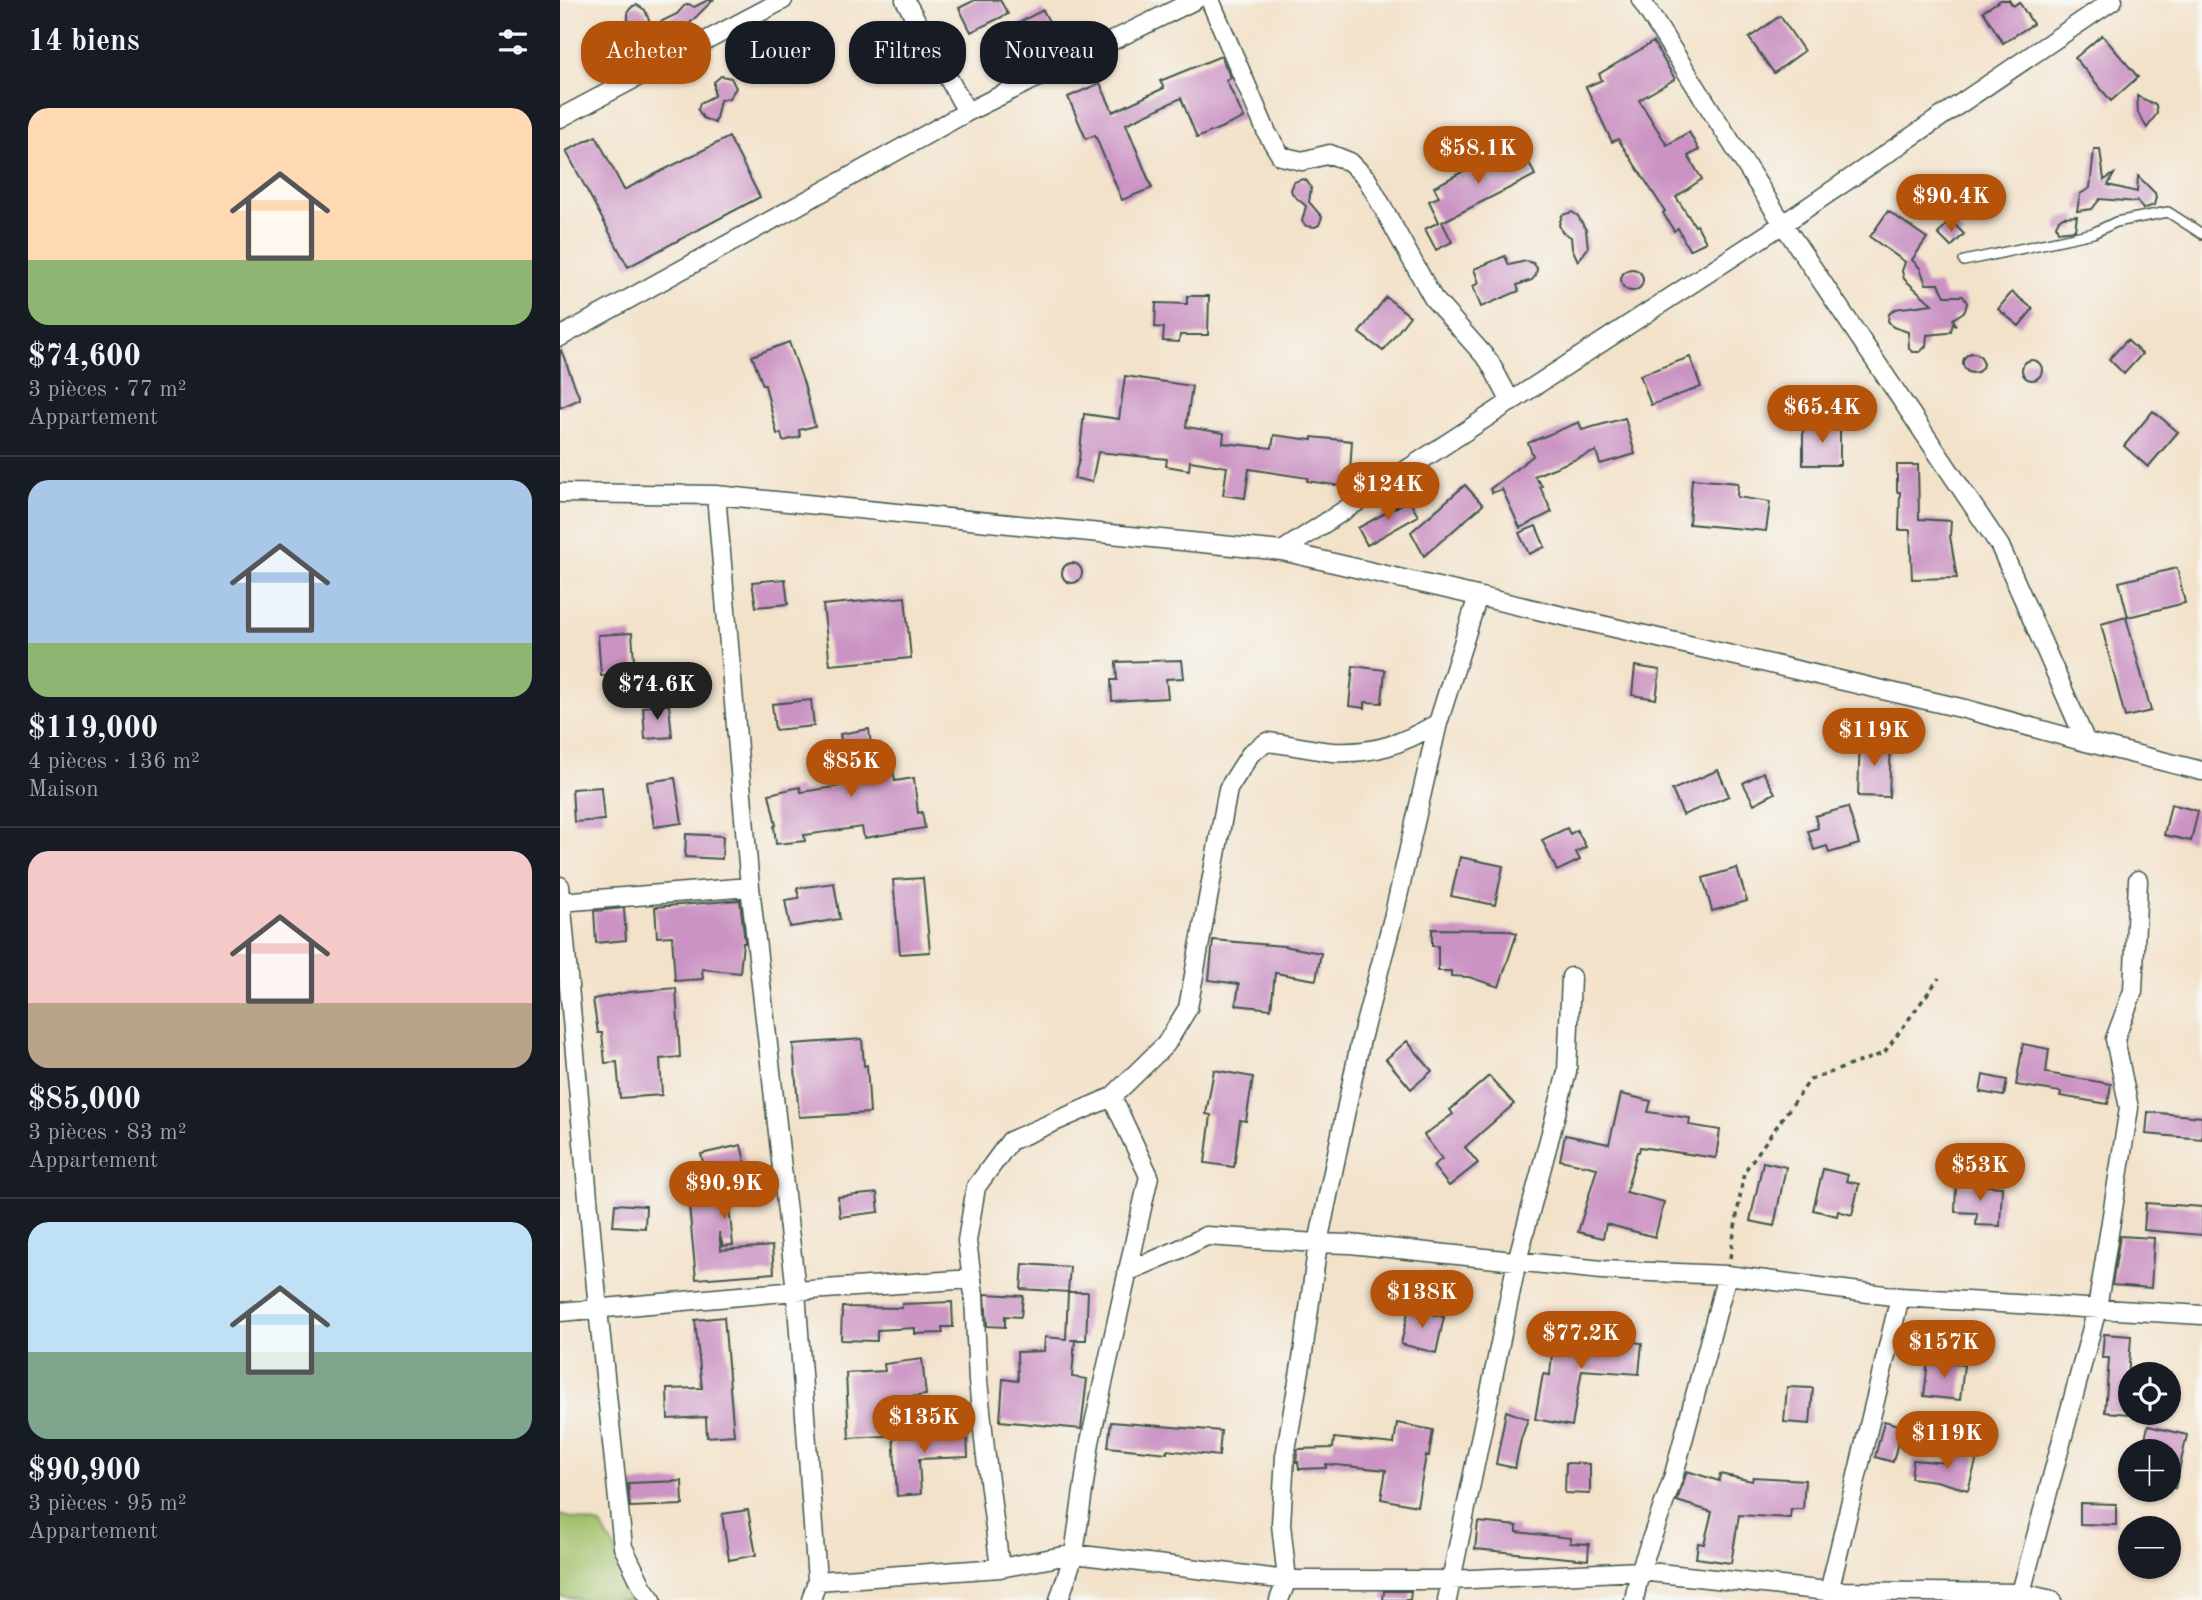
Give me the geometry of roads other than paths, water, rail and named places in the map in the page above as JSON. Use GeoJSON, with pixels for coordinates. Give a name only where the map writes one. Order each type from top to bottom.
{"type":"FeatureCollection","features":[{"type":"Feature","properties":{"kind":"street"},"geometry":{"type":"LineString","coordinates":[[560,118],[783,0]]}},
{"type":"Feature","properties":{"kind":"street"},"geometry":{"type":"LineString","coordinates":[[905,0],[967,112]]}},
{"type":"Feature","properties":{"kind":"street"},"geometry":{"type":"LineString","coordinates":[[560,337],[967,112],[1195,0]]}},
{"type":"Feature","properties":{"kind":"street"},"geometry":{"type":"LineString","coordinates":[[1210,0],[1267,132],[1281,156],[1302,161],[1330,154],[1350,162],[1367,179],[1433,298],[1489,361],[1511,402]]}},
{"type":"Feature","properties":{"kind":"street"},"geometry":{"type":"LineString","coordinates":[[1641,0],[1783,224],[2000,546],[2086,742]]}},
{"type":"Feature","properties":{"kind":"street"},"geometry":{"type":"LineString","coordinates":[[1282,551],[1783,224],[2113,0]]}},
{"type":"Feature","properties":{"kind":"street"},"geometry":{"type":"LineString","coordinates":[[560,493],[716,495],[1282,551],[1965,709],[2202,771]]}},
{"type":"Feature","properties":{"kind":"street"},"geometry":{"type":"LineString","coordinates":[[716,495],[750,887],[796,1291],[817,1581],[811,1600]]}},
{"type":"Feature","properties":{"kind":"street"},"geometry":{"type":"LineString","coordinates":[[1279,1600],[1287,1580],[1281,1524],[1285,1456],[1318,1243],[1361,1039],[1393,918],[1438,723],[1478,596]]}},
{"type":"Feature","properties":{"kind":"street"},"geometry":{"type":"LineString","coordinates":[[1000,1568],[985,1449],[967,1241],[976,1187],[1010,1141],[1112,1097],[1166,1044],[1188,1008],[1228,789],[1251,753],[1267,742],[1332,752],[1379,749],[1408,740],[1438,723]]}},
{"type":"Feature","properties":{"kind":"street"},"geometry":{"type":"LineString","coordinates":[[2020,1596],[2097,1309],[2129,1108],[2115,1038],[2133,990],[2138,880]]}},
{"type":"Feature","properties":{"kind":"street"},"geometry":{"type":"LineString","coordinates":[[652,1600],[643,1588],[623,1547],[598,1310],[561,896],[750,887]]}},
{"type":"Feature","properties":{"kind":"street"},"geometry":{"type":"LineString","coordinates":[[1447,1600],[1517,1261],[1567,1072],[1571,978]]}},
{"type":"Feature","properties":{"kind":"street"},"geometry":{"type":"LineString","coordinates":[[1059,1600],[1074,1554],[1090,1442],[1149,1176],[1112,1097]]}},
{"type":"Feature","properties":{"kind":"street"},"geometry":{"type":"LineString","coordinates":[[1127,1272],[1206,1236],[1350,1244],[1602,1270],[1727,1275],[1900,1297],[2202,1315]]}},
{"type":"Feature","properties":{"kind":"street"},"geometry":{"type":"LineString","coordinates":[[1634,1600],[1640,1571],[1673,1478],[1727,1275]]}},
{"type":"Feature","properties":{"kind":"street"},"geometry":{"type":"LineString","coordinates":[[560,1312],[972,1279]]}},
{"type":"Feature","properties":{"kind":"street"},"geometry":{"type":"LineString","coordinates":[[1828,1595],[1900,1297]]}},
{"type":"Feature","properties":{"kind":"street"},"geometry":{"type":"LineString","coordinates":[[817,1581],[1000,1568],[1074,1554],[1287,1580],[1451,1580],[1640,1571],[1828,1595],[2020,1596],[2052,1600]]}},
{"type":"Feature","properties":{"kind":"lane"},"geometry":{"type":"LineString","coordinates":[[1964,261],[2093,233],[2116,222],[2168,212],[2202,234]]}}]}
